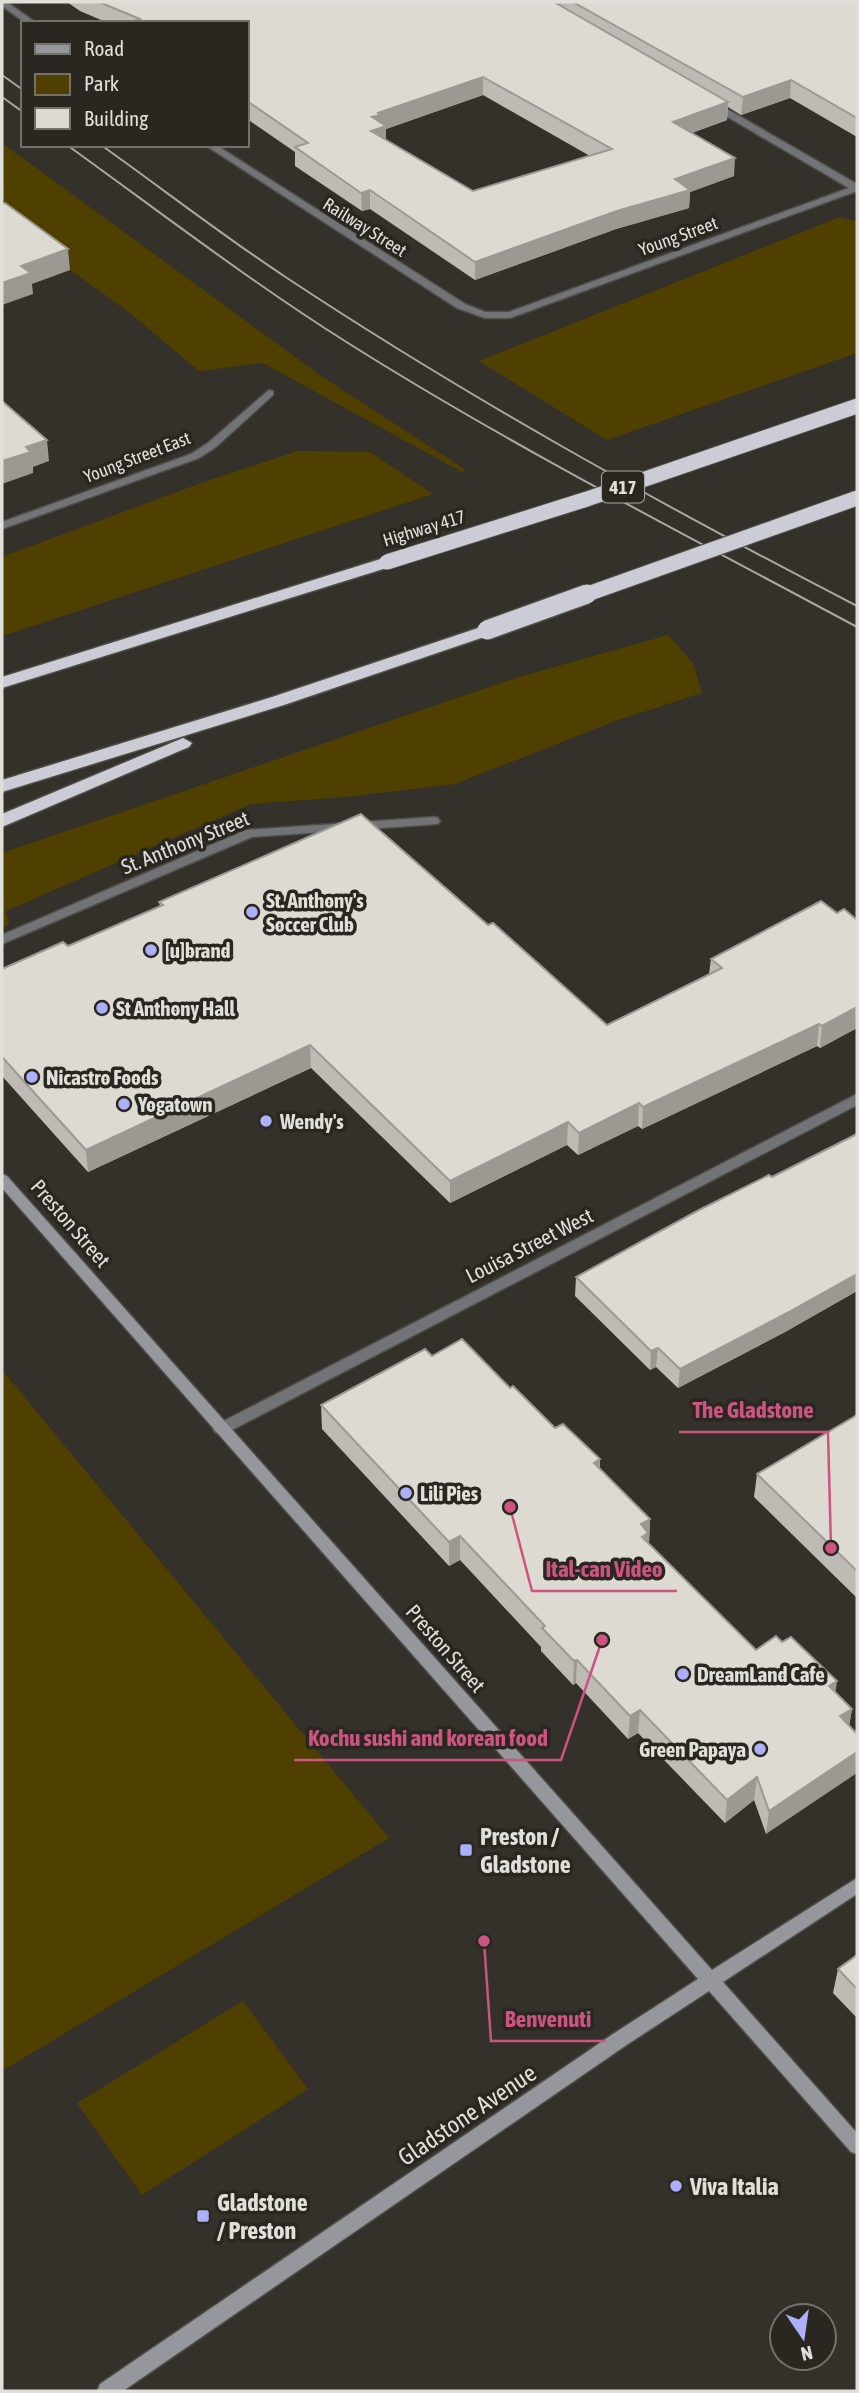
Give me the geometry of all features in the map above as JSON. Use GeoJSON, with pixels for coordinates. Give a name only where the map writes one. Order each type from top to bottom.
{"type":"FeatureCollection","features":[{"type":"Feature","properties":{"kind":"highway","name":"Highway 417"},"geometry":{"type":"LineString","coordinates":[[2,683],[587,499],[857,406]]}},
{"type":"Feature","properties":{"kind":"highway"},"geometry":{"type":"LineString","coordinates":[[2,786],[278,702],[857,498]]}},
{"type":"Feature","properties":{"kind":"highway"},"geometry":{"type":"LineString","coordinates":[[2,821],[278,702]]}},
{"type":"Feature","properties":{"kind":"main road","name":"Preston Street"},"geometry":{"type":"LineString","coordinates":[[2,1179],[857,2146]]}},
{"type":"Feature","properties":{"kind":"main road","name":"Gladstone Avenue"},"geometry":{"type":"LineString","coordinates":[[107,2391],[619,2040],[857,1885]]}},
{"type":"Feature","properties":{"kind":"street"},"geometry":{"type":"LineString","coordinates":[[2,2],[29,21]]}},
{"type":"Feature","properties":{"kind":"street"},"geometry":{"type":"LineString","coordinates":[[698,96],[857,188]]}},
{"type":"Feature","properties":{"kind":"street","name":"Railway Street"},"geometry":{"type":"LineString","coordinates":[[212,147],[474,314],[495,317],[510,315]]}},
{"type":"Feature","properties":{"kind":"street","name":"Young Street"},"geometry":{"type":"LineString","coordinates":[[510,315],[857,188]]}},
{"type":"Feature","properties":{"kind":"street","name":"Young Street East"},"geometry":{"type":"LineString","coordinates":[[2,526],[195,456],[212,445],[269,393]]}},
{"type":"Feature","properties":{"kind":"street","name":"St. Anthony Street"},"geometry":{"type":"LineString","coordinates":[[2,940],[250,832],[434,821]]}},
{"type":"Feature","properties":{"kind":"street","name":"Louisa Street West"},"geometry":{"type":"LineString","coordinates":[[221,1429],[857,1099]]}},
{"type":"Feature","properties":{"kind":"green space"},"geometry":{"type":"Polygon","coordinates":[[[2,143],[321,376],[466,470],[462,472],[263,363],[199,371],[130,313],[22,235],[2,205],[2,143]]]}},
{"type":"Feature","properties":{"kind":"green space"},"geometry":{"type":"Polygon","coordinates":[[[840,217],[857,221],[857,353],[607,440],[479,361],[840,217]]]}},
{"type":"Feature","properties":{"kind":"green space"},"geometry":{"type":"Polygon","coordinates":[[[298,451],[370,452],[433,494],[2,636],[2,557],[201,483],[298,451]]]}},
{"type":"Feature","properties":{"kind":"green space"},"geometry":{"type":"Polygon","coordinates":[[[668,635],[693,663],[702,693],[615,721],[455,784],[345,797],[251,804],[6,911],[9,924],[2,928],[2,853],[519,677],[668,635]]]}},
{"type":"Feature","properties":{"kind":"green space"},"geometry":{"type":"Polygon","coordinates":[[[2,1370],[389,1838],[2,2071],[2,1370]]]}},
{"type":"Feature","properties":{"kind":"green space"},"geometry":{"type":"Polygon","coordinates":[[[243,2001],[308,2089],[142,2195],[77,2103],[243,2001]]]}},
{"type":"Feature","properties":{"kind":"building"},"geometry":{"type":"Polygon","coordinates":[[[99,2],[554,2],[728,102],[673,122],[735,158],[675,179],[690,190],[617,211],[475,262],[370,190],[361,193],[295,147],[308,143],[248,102],[248,21],[134,21],[140,19],[99,2]],[[483,77],[372,117],[386,126],[371,131],[473,191],[612,149],[483,77]]]}},
{"type":"Feature","properties":{"kind":"building"},"geometry":{"type":"Polygon","coordinates":[[[573,2],[857,2],[857,118],[791,80],[743,97],[573,2]]]}},
{"type":"Feature","properties":{"kind":"building"},"geometry":{"type":"Polygon","coordinates":[[[5,203],[68,249],[21,266],[31,273],[2,283],[2,204],[5,203]]]}},
{"type":"Feature","properties":{"kind":"building"},"geometry":{"type":"Polygon","coordinates":[[[2,401],[47,440],[26,447],[31,452],[2,461],[2,401]]]}},
{"type":"Feature","properties":{"kind":"building"},"geometry":{"type":"Polygon","coordinates":[[[361,814],[488,925],[493,923],[607,1025],[722,968],[711,959],[821,901],[837,913],[844,909],[857,920],[857,1007],[822,1026],[819,1024],[643,1107],[639,1103],[579,1133],[568,1122],[450,1181],[310,1045],[86,1150],[2,1057],[2,969],[63,942],[68,946],[163,905],[159,902],[361,814]]]}},
{"type":"Feature","properties":{"kind":"building"},"geometry":{"type":"Polygon","coordinates":[[[857,1134],[857,1274],[680,1369],[658,1348],[651,1351],[576,1277],[699,1210],[857,1134]]]}},
{"type":"Feature","properties":{"kind":"building"},"geometry":{"type":"Polygon","coordinates":[[[462,1339],[510,1388],[513,1386],[555,1428],[563,1424],[600,1459],[594,1463],[650,1519],[641,1524],[648,1533],[642,1537],[756,1650],[776,1636],[782,1642],[791,1637],[837,1681],[829,1686],[852,1709],[840,1716],[857,1734],[857,1752],[769,1811],[757,1777],[727,1800],[640,1710],[630,1716],[577,1660],[574,1661],[542,1628],[545,1626],[460,1536],[449,1542],[321,1405],[425,1349],[432,1356],[462,1339]]]}},
{"type":"Feature","properties":{"kind":"building"},"geometry":{"type":"Polygon","coordinates":[[[857,1415],[857,1571],[757,1474],[857,1415]]]}},
{"type":"Feature","properties":{"kind":"building"},"geometry":{"type":"Polygon","coordinates":[[[857,1955],[857,1989],[838,1969],[857,1955]]]}},
{"type":"Feature","properties":{"kind":"tram line"},"geometry":{"type":"LineString","coordinates":[[2,75],[21,89]]}},
{"type":"Feature","properties":{"kind":"tram line"},"geometry":{"type":"LineString","coordinates":[[2,97],[21,111]]}},
{"type":"Feature","properties":{"kind":"tram line"},"geometry":{"type":"LineString","coordinates":[[70,147],[276,296],[410,381],[600,490],[857,627]]}},
{"type":"Feature","properties":{"kind":"tram line"},"geometry":{"type":"LineString","coordinates":[[104,147],[263,262],[426,366],[639,490],[857,606]]}},
{"type":"Feature","properties":{"kind":"place","name":"St. Anthony's Soccer Club"},"geometry":{"type":"Point","coordinates":[252,912]}},
{"type":"Feature","properties":{"kind":"place","name":"[u]brand"},"geometry":{"type":"Point","coordinates":[151,950]}},
{"type":"Feature","properties":{"kind":"place","name":"St Anthony Hall"},"geometry":{"type":"Point","coordinates":[102,1008]}},
{"type":"Feature","properties":{"kind":"place","name":"Nicastro Foods"},"geometry":{"type":"Point","coordinates":[32,1077]}},
{"type":"Feature","properties":{"kind":"place","name":"Yogatown"},"geometry":{"type":"Point","coordinates":[124,1104]}},
{"type":"Feature","properties":{"kind":"place","name":"Wendy's"},"geometry":{"type":"Point","coordinates":[266,1121]}},
{"type":"Feature","properties":{"kind":"place","name":"Lili Pies"},"geometry":{"type":"Point","coordinates":[406,1493]}},
{"type":"Feature","properties":{"kind":"place","name":"Ital-can Video"},"geometry":{"type":"Point","coordinates":[510,1507]}},
{"type":"Feature","properties":{"kind":"place","name":"The Gladstone"},"geometry":{"type":"Point","coordinates":[831,1548]}},
{"type":"Feature","properties":{"kind":"place","name":"Kochu sushi and korean food"},"geometry":{"type":"Point","coordinates":[602,1640]}},
{"type":"Feature","properties":{"kind":"place","name":"DreamLand Cafe"},"geometry":{"type":"Point","coordinates":[683,1674]}},
{"type":"Feature","properties":{"kind":"place","name":"Green Papaya"},"geometry":{"type":"Point","coordinates":[760,1749]}},
{"type":"Feature","properties":{"kind":"place","name":"Preston / Gladstone"},"geometry":{"type":"Point","coordinates":[466,1850]}},
{"type":"Feature","properties":{"kind":"place","name":"Benvenuti"},"geometry":{"type":"Point","coordinates":[484,1941]}},
{"type":"Feature","properties":{"kind":"place","name":"Viva Italia"},"geometry":{"type":"Point","coordinates":[676,2186]}},
{"type":"Feature","properties":{"kind":"place","name":"Gladstone / Preston"},"geometry":{"type":"Point","coordinates":[203,2216]}}]}
